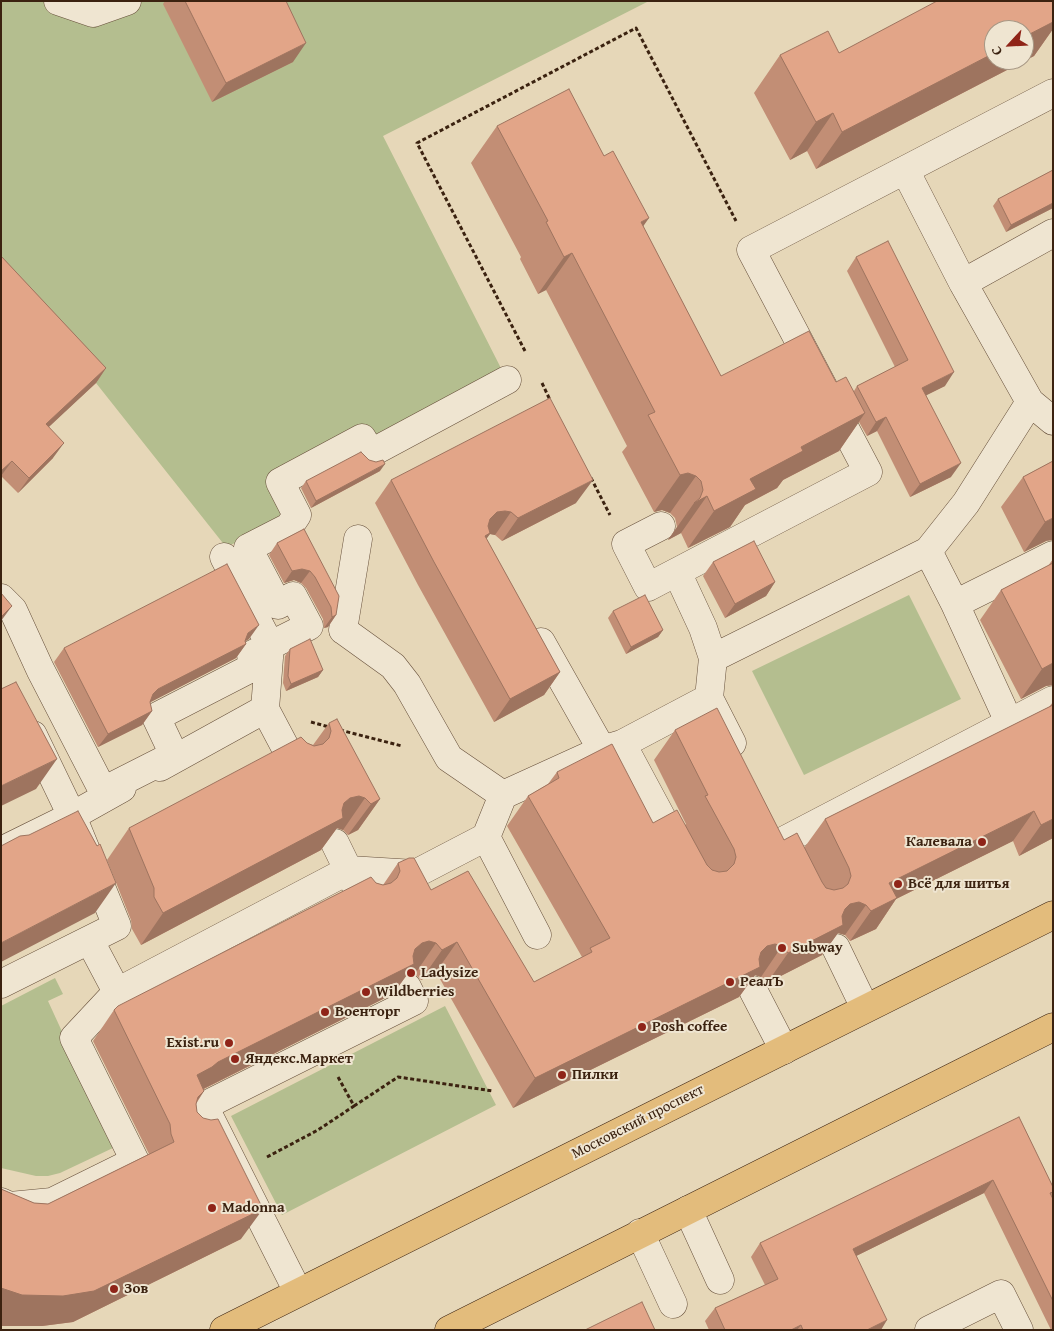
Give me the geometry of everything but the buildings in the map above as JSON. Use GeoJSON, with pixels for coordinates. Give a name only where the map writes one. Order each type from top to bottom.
{"type":"FeatureCollection","features":[{"type":"Feature","properties":{"kind":"main road","name":"Московский проспект"},"geometry":{"type":"LineString","coordinates":[[224,1330],[1053,915]]}},
{"type":"Feature","properties":{"kind":"main road"},"geometry":{"type":"LineString","coordinates":[[449,1330],[1053,1027]]}},
{"type":"Feature","properties":{"kind":"lane"},"geometry":{"type":"LineString","coordinates":[[58,1],[93,12],[127,1]]}},
{"type":"Feature","properties":{"kind":"lane"},"geometry":{"type":"LineString","coordinates":[[661,526],[626,544],[648,587],[868,472],[751,250],[1053,93]]}},
{"type":"Feature","properties":{"kind":"lane"},"geometry":{"type":"LineString","coordinates":[[905,170],[963,283],[1030,402],[1053,421]]}},
{"type":"Feature","properties":{"kind":"lane"},"geometry":{"type":"LineString","coordinates":[[963,283],[1053,233]]}},
{"type":"Feature","properties":{"kind":"lane"},"geometry":{"type":"LineString","coordinates":[[269,651],[309,626],[293,596],[278,605],[248,548],[289,527],[298,515],[280,482],[362,438],[371,453],[507,380]]}},
{"type":"Feature","properties":{"kind":"lane"},"geometry":{"type":"LineString","coordinates":[[713,658],[928,552],[966,503],[1030,402]]}},
{"type":"Feature","properties":{"kind":"lane"},"geometry":{"type":"LineString","coordinates":[[343,630],[358,539]]}},
{"type":"Feature","properties":{"kind":"lane"},"geometry":{"type":"LineString","coordinates":[[928,552],[955,604],[1009,722]]}},
{"type":"Feature","properties":{"kind":"lane"},"geometry":{"type":"LineString","coordinates":[[955,604],[1053,555]]}},
{"type":"Feature","properties":{"kind":"lane"},"geometry":{"type":"LineString","coordinates":[[224,557],[269,651],[265,709],[293,762]]}},
{"type":"Feature","properties":{"kind":"lane"},"geometry":{"type":"LineString","coordinates":[[678,572],[703,628],[713,658],[709,698],[744,765]]}},
{"type":"Feature","properties":{"kind":"lane"},"geometry":{"type":"LineString","coordinates":[[1,598],[13,610],[40,669],[103,791],[174,755],[156,718],[256,665],[251,655],[343,630]]}},
{"type":"Feature","properties":{"kind":"lane"},"geometry":{"type":"LineString","coordinates":[[530,624],[612,747],[690,870]]}},
{"type":"Feature","properties":{"kind":"lane"},"geometry":{"type":"LineString","coordinates":[[343,630],[393,666],[407,684],[449,758],[503,795]]}},
{"type":"Feature","properties":{"kind":"lane"},"geometry":{"type":"LineString","coordinates":[[1,1202],[10,1206],[52,1202],[140,1158],[74,1038],[117,992],[349,870],[416,874],[486,837],[503,795],[612,747],[709,698]]}},
{"type":"Feature","properties":{"kind":"lane"},"geometry":{"type":"LineString","coordinates":[[770,816],[789,853],[1009,722],[1053,700]]}},
{"type":"Feature","properties":{"kind":"lane"},"geometry":{"type":"LineString","coordinates":[[1,851],[72,816],[265,709]]}},
{"type":"Feature","properties":{"kind":"lane"},"geometry":{"type":"LineString","coordinates":[[1,984],[117,926],[72,816],[31,730]]}},
{"type":"Feature","properties":{"kind":"lane"},"geometry":{"type":"LineString","coordinates":[[486,837],[537,935]]}},
{"type":"Feature","properties":{"kind":"lane"},"geometry":{"type":"LineString","coordinates":[[335,842],[363,900]]}},
{"type":"Feature","properties":{"kind":"lane"},"geometry":{"type":"LineString","coordinates":[[90,941],[117,992]]}},
{"type":"Feature","properties":{"kind":"lane"},"geometry":{"type":"LineString","coordinates":[[836,948],[865,1008]]}},
{"type":"Feature","properties":{"kind":"lane"},"geometry":{"type":"LineString","coordinates":[[298,1292],[238,1173],[202,1129],[204,1106],[414,1001],[407,987]]}},
{"type":"Feature","properties":{"kind":"lane"},"geometry":{"type":"LineString","coordinates":[[753,990],[784,1050]]}},
{"type":"Feature","properties":{"kind":"lane"},"geometry":{"type":"LineString","coordinates":[[688,1210],[720,1280]]}},
{"type":"Feature","properties":{"kind":"lane"},"geometry":{"type":"LineString","coordinates":[[640,1234],[673,1304]]}},
{"type":"Feature","properties":{"kind":"lane"},"geometry":{"type":"LineString","coordinates":[[928,1330],[1001,1294],[1019,1330]]}},
{"type":"Feature","properties":{"kind":"path"},"geometry":{"type":"LineString","coordinates":[[422,154],[417,143],[636,28],[751,250]]}},
{"type":"Feature","properties":{"kind":"path"},"geometry":{"type":"LineString","coordinates":[[265,709],[449,758]]}},
{"type":"Feature","properties":{"kind":"path"},"geometry":{"type":"LineString","coordinates":[[238,1173],[318,1130],[398,1078],[493,1091]]}},
{"type":"Feature","properties":{"kind":"path"},"geometry":{"type":"LineString","coordinates":[[342,1084],[354,1106]]}},
{"type":"Feature","properties":{"kind":"green space"},"geometry":{"type":"Polygon","coordinates":[[[1,1],[649,1],[383,136],[507,380],[280,481],[297,515],[226,547],[96,383],[1,283],[1,1]]]}},
{"type":"Feature","properties":{"kind":"green space"},"geometry":{"type":"Polygon","coordinates":[[[909,595],[961,699],[804,775],[752,671],[909,595]]]}},
{"type":"Feature","properties":{"kind":"green space"},"geometry":{"type":"Polygon","coordinates":[[[55,978],[63,994],[48,1001],[115,1147],[60,1173],[36,1176],[1,1168],[1,1006],[55,978]]]}},
{"type":"Feature","properties":{"kind":"green space"},"geometry":{"type":"Polygon","coordinates":[[[445,1006],[496,1105],[282,1215],[231,1116],[445,1006]]]}},
{"type":"Feature","properties":{"kind":"place","name":"Калевала"},"geometry":{"type":"Point","coordinates":[982,842]}},
{"type":"Feature","properties":{"kind":"place","name":"Всё для шитья"},"geometry":{"type":"Point","coordinates":[898,884]}},
{"type":"Feature","properties":{"kind":"place","name":"Subway"},"geometry":{"type":"Point","coordinates":[782,948]}},
{"type":"Feature","properties":{"kind":"place","name":"Ladysize"},"geometry":{"type":"Point","coordinates":[411,973]}},
{"type":"Feature","properties":{"kind":"place","name":"РеалЪ"},"geometry":{"type":"Point","coordinates":[730,982]}},
{"type":"Feature","properties":{"kind":"place","name":"Wildberries"},"geometry":{"type":"Point","coordinates":[366,992]}},
{"type":"Feature","properties":{"kind":"place","name":"Военторг"},"geometry":{"type":"Point","coordinates":[325,1012]}},
{"type":"Feature","properties":{"kind":"place","name":"Posh coffee"},"geometry":{"type":"Point","coordinates":[642,1027]}},
{"type":"Feature","properties":{"kind":"place","name":"Exist.ru"},"geometry":{"type":"Point","coordinates":[229,1043]}},
{"type":"Feature","properties":{"kind":"place","name":"Яндекс.Маркет"},"geometry":{"type":"Point","coordinates":[235,1059]}},
{"type":"Feature","properties":{"kind":"place","name":"Пилки"},"geometry":{"type":"Point","coordinates":[562,1075]}},
{"type":"Feature","properties":{"kind":"place","name":"Madonna"},"geometry":{"type":"Point","coordinates":[212,1208]}},
{"type":"Feature","properties":{"kind":"place","name":"Зов"},"geometry":{"type":"Point","coordinates":[114,1289]}}]}
